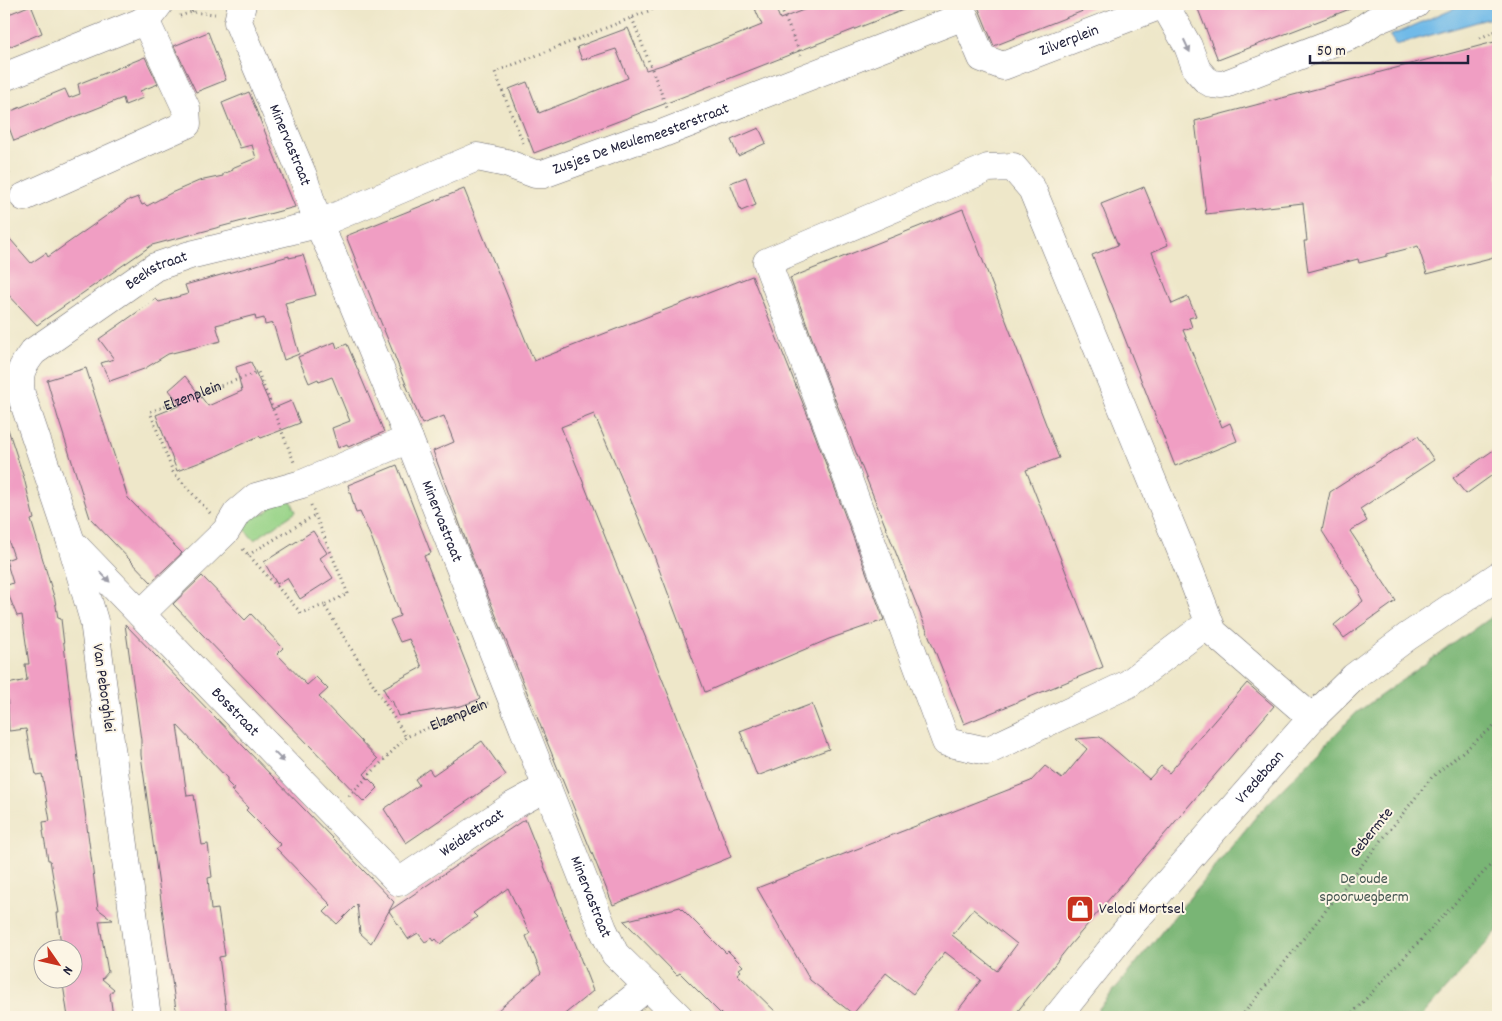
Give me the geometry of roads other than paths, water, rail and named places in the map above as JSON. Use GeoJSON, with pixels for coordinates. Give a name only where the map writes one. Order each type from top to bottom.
{"type":"FeatureCollection","features":[{"type":"Feature","properties":{"kind":"street"},"geometry":{"type":"LineString","coordinates":[[1164,4],[1188,46],[1197,70],[1206,80],[1213,84],[1223,85],[1355,34],[1374,21],[1416,4]]}},
{"type":"Feature","properties":{"kind":"street","name":"Zilverplein"},"geometry":{"type":"LineString","coordinates":[[961,10],[982,58],[1003,66],[1164,4]]}},
{"type":"Feature","properties":{"kind":"street","name":"Zusjes De Meulemeesterstraat"},"geometry":{"type":"LineString","coordinates":[[318,224],[476,157],[506,163],[534,174],[543,174],[634,141],[675,129],[810,76],[961,10]]}},
{"type":"Feature","properties":{"kind":"street"},"geometry":{"type":"LineString","coordinates":[[4,77],[152,12],[186,108],[187,124],[24,197]]}},
{"type":"Feature","properties":{"kind":"street","name":"Minervastraat"},"geometry":{"type":"LineString","coordinates":[[240,13],[303,176],[318,224],[336,262],[409,439],[603,929],[615,954],[679,1017]]}},
{"type":"Feature","properties":{"kind":"street"},"geometry":{"type":"LineString","coordinates":[[1209,623],[1128,684],[988,751],[946,742],[768,262],[988,168],[1013,167],[1032,189],[1190,572],[1209,623],[1212,632],[1312,718]]}},
{"type":"Feature","properties":{"kind":"street","name":"Beekstraat"},"geometry":{"type":"LineString","coordinates":[[21,368],[33,352],[154,267],[199,252],[318,224]]}},
{"type":"Feature","properties":{"kind":"street","name":"Van Peborghlei"},"geometry":{"type":"LineString","coordinates":[[21,368],[19,379],[21,394],[71,542],[94,620],[147,1017]]}},
{"type":"Feature","properties":{"kind":"street"},"geometry":{"type":"LineString","coordinates":[[141,614],[226,531],[237,513],[256,498],[302,484],[409,439]]}},
{"type":"Feature","properties":{"kind":"street","name":"Bosstraat"},"geometry":{"type":"LineString","coordinates":[[71,542],[399,882]]}},
{"type":"Feature","properties":{"kind":"street","name":"Vredebaan"},"geometry":{"type":"LineString","coordinates":[[1057,1017],[1134,921],[1312,718],[1362,671],[1407,637],[1498,576]]}},
{"type":"Feature","properties":{"kind":"street","name":"Weidestraat"},"geometry":{"type":"LineString","coordinates":[[399,882],[514,806],[547,787]]}},
{"type":"Feature","properties":{"kind":"street"},"geometry":{"type":"LineString","coordinates":[[610,1017],[648,986]]}},
{"type":"Feature","properties":{"kind":"water"},"geometry":{"type":"Polygon","coordinates":[[[1463,4],[1498,4],[1498,16],[1396,45],[1390,36],[1463,4]]]}},
{"type":"Feature","properties":{"kind":"place","name":"Velodi Mortsel"},"geometry":{"type":"Point","coordinates":[1080,909]}},
{"type":"Feature","properties":{"kind":"park label","name":"De oude spoorwegberm"},"geometry":{"type":"Point","coordinates":[1364,888]}}]}
